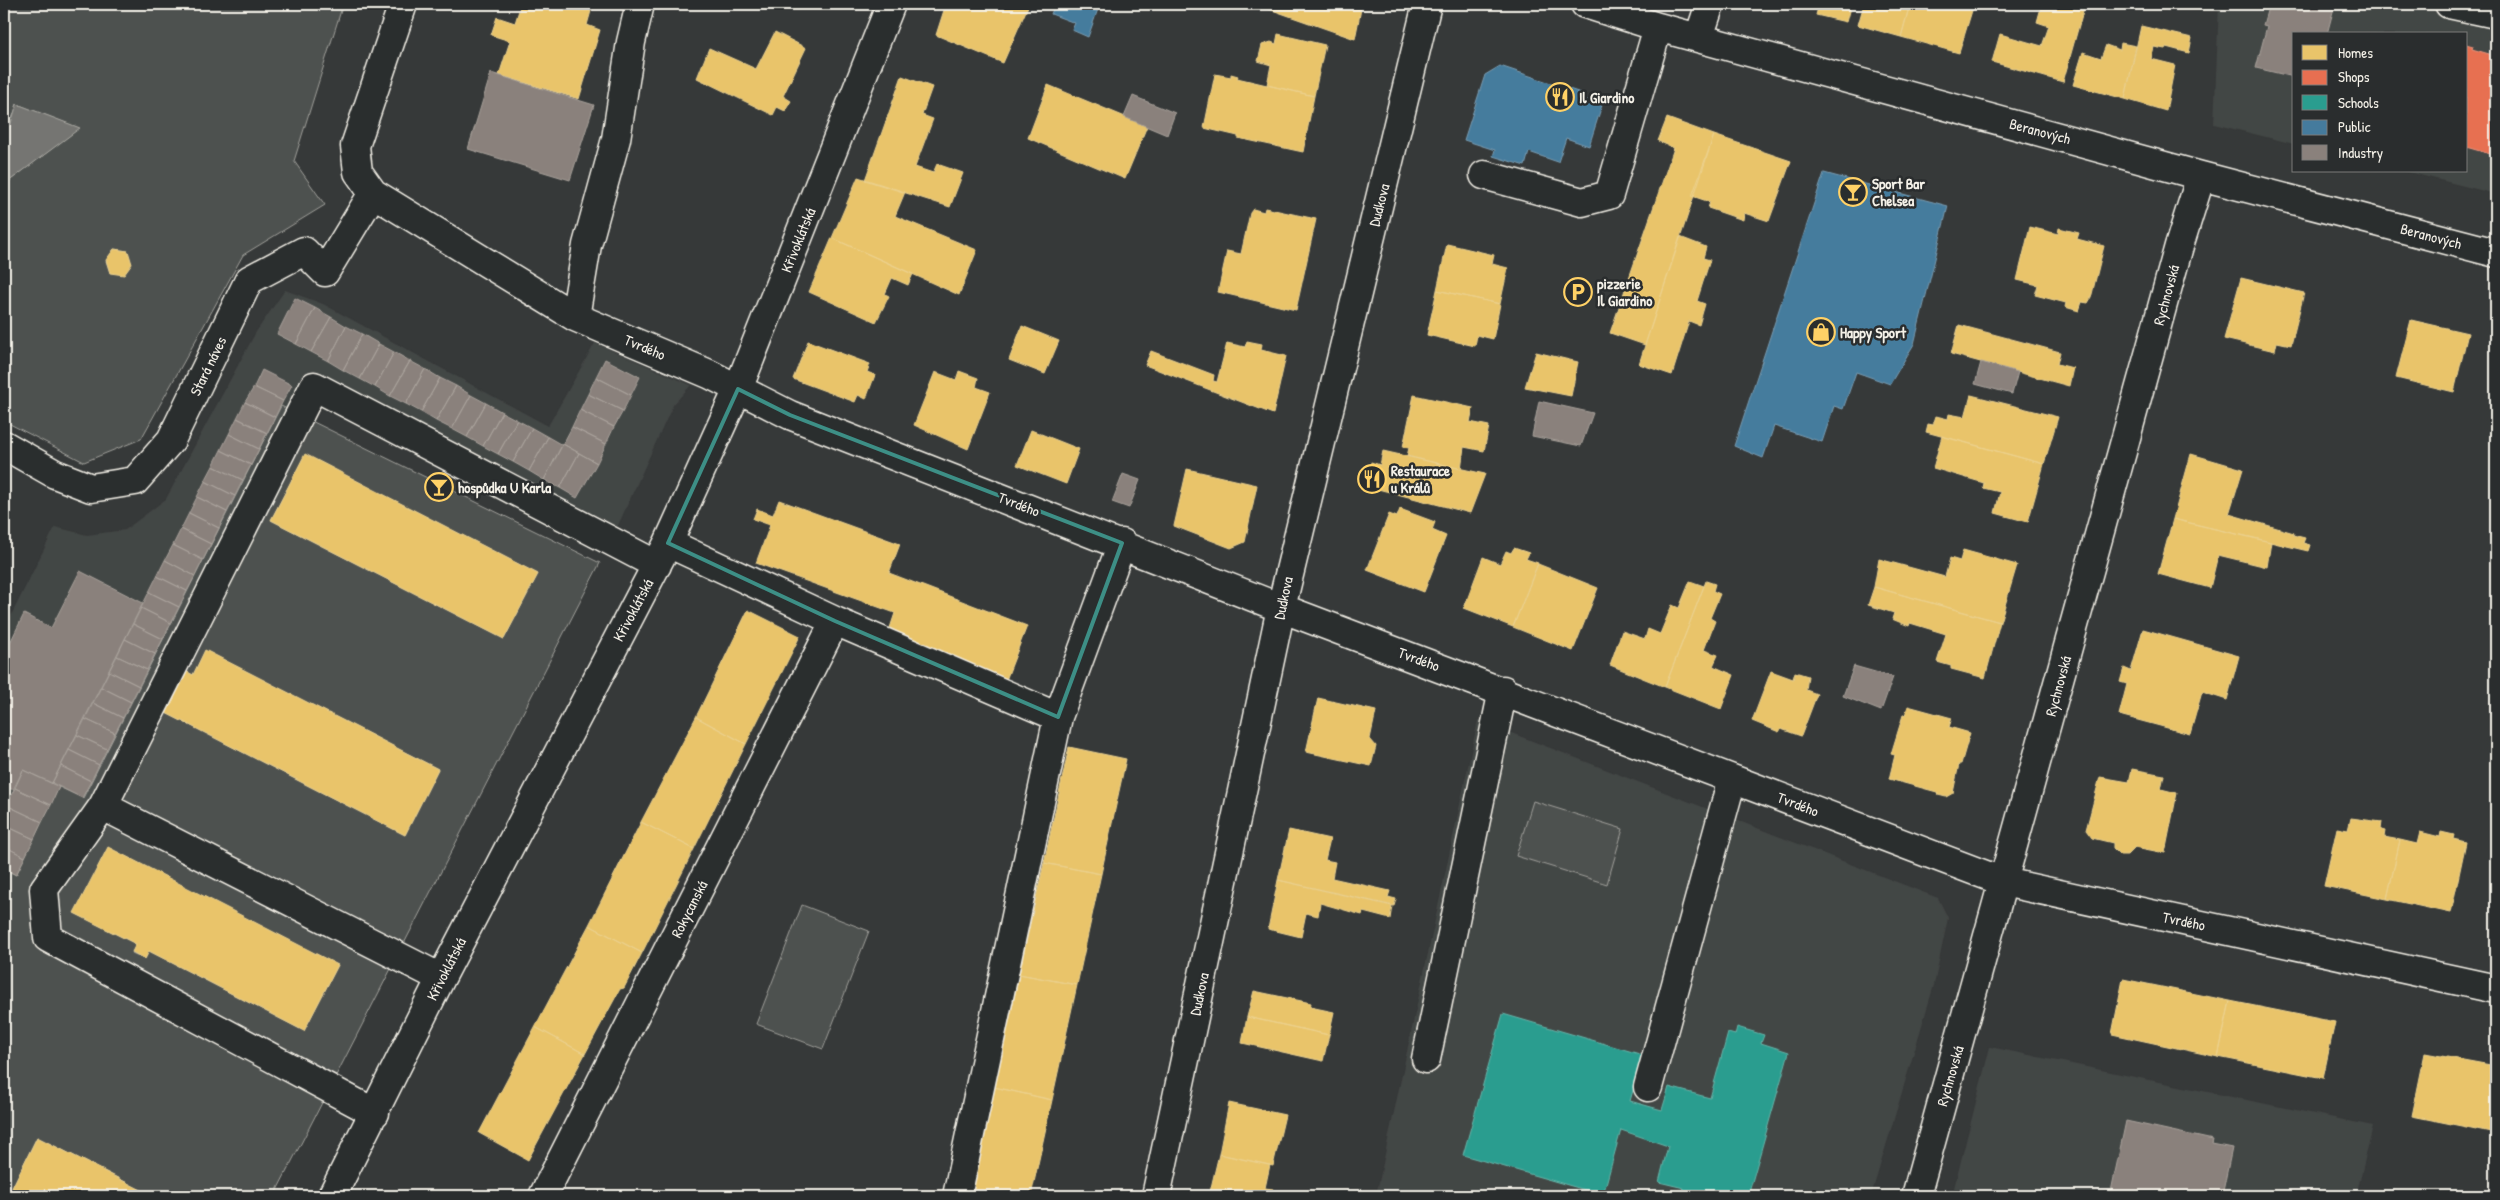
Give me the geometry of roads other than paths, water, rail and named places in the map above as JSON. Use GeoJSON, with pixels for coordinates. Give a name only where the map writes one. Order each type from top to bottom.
{"type":"FeatureCollection","features":[{"type":"Feature","properties":{"kind":"street","name":"Tvrdého"},"geometry":{"type":"LineString","coordinates":[[403,4],[355,146],[358,172],[373,193],[575,317],[738,389],[790,415],[1281,608],[1503,690],[2004,882],[2496,989]]}},
{"type":"Feature","properties":{"kind":"street"},"geometry":{"type":"LineString","coordinates":[[575,317],[587,246],[616,139],[631,42],[640,4]]}},
{"type":"Feature","properties":{"kind":"street","name":"Křivoklátská"},"geometry":{"type":"LineString","coordinates":[[332,1196],[441,978],[662,554],[738,389],[891,4]]}},
{"type":"Feature","properties":{"kind":"street","name":"Dudkova"},"geometry":{"type":"LineString","coordinates":[[1156,1196],[1281,608],[1427,4]]}},
{"type":"Feature","properties":{"kind":"street","name":"Beranových"},"geometry":{"type":"LineString","coordinates":[[1585,4],[1658,27],[2201,176],[2496,253]]}},
{"type":"Feature","properties":{"kind":"street"},"geometry":{"type":"LineString","coordinates":[[1698,37],[1710,4]]}},
{"type":"Feature","properties":{"kind":"street"},"geometry":{"type":"LineString","coordinates":[[2449,4],[2496,14]]}},
{"type":"Feature","properties":{"kind":"street"},"geometry":{"type":"LineString","coordinates":[[1484,175],[1582,202],[1609,195],[1658,27]]}},
{"type":"Feature","properties":{"kind":"street","name":"Rychnovská"},"geometry":{"type":"LineString","coordinates":[[1916,1196],[2179,246],[2201,176]]}},
{"type":"Feature","properties":{"kind":"street","name":"Stará náves"},"geometry":{"type":"LineString","coordinates":[[4,445],[55,474],[91,488],[135,481],[170,440],[249,280],[304,251],[325,272],[373,193]]}},
{"type":"Feature","properties":{"kind":"street"},"geometry":{"type":"LineString","coordinates":[[375,1112],[48,938],[44,889],[103,806],[314,386],[662,554],[834,622],[1058,717]]}},
{"type":"Feature","properties":{"kind":"street"},"geometry":{"type":"LineString","coordinates":[[957,1196],[1058,717],[1122,544]]}},
{"type":"Feature","properties":{"kind":"street","name":"Rokycanská"},"geometry":{"type":"LineString","coordinates":[[543,1196],[834,622]]}},
{"type":"Feature","properties":{"kind":"street"},"geometry":{"type":"LineString","coordinates":[[1426,1059],[1503,690]]}},
{"type":"Feature","properties":{"kind":"street"},"geometry":{"type":"LineString","coordinates":[[1648,1087],[1732,779]]}},
{"type":"Feature","properties":{"kind":"street"},"geometry":{"type":"LineString","coordinates":[[103,806],[441,978]]}},
{"type":"Feature","properties":{"kind":"place","name":"Il Giardino"},"geometry":{"type":"Point","coordinates":[1560,97]}},
{"type":"Feature","properties":{"kind":"place","name":"Sport Bar Chelsea"},"geometry":{"type":"Point","coordinates":[1853,192]}},
{"type":"Feature","properties":{"kind":"place","name":"pizzerie Il Giardino"},"geometry":{"type":"Point","coordinates":[1578,292]}},
{"type":"Feature","properties":{"kind":"place","name":"Happy Sport"},"geometry":{"type":"Point","coordinates":[1821,332]}},
{"type":"Feature","properties":{"kind":"place","name":"Restaurace u Králů"},"geometry":{"type":"Point","coordinates":[1372,479]}},
{"type":"Feature","properties":{"kind":"place","name":"hospůdka U Karla"},"geometry":{"type":"Point","coordinates":[439,487]}}]}
